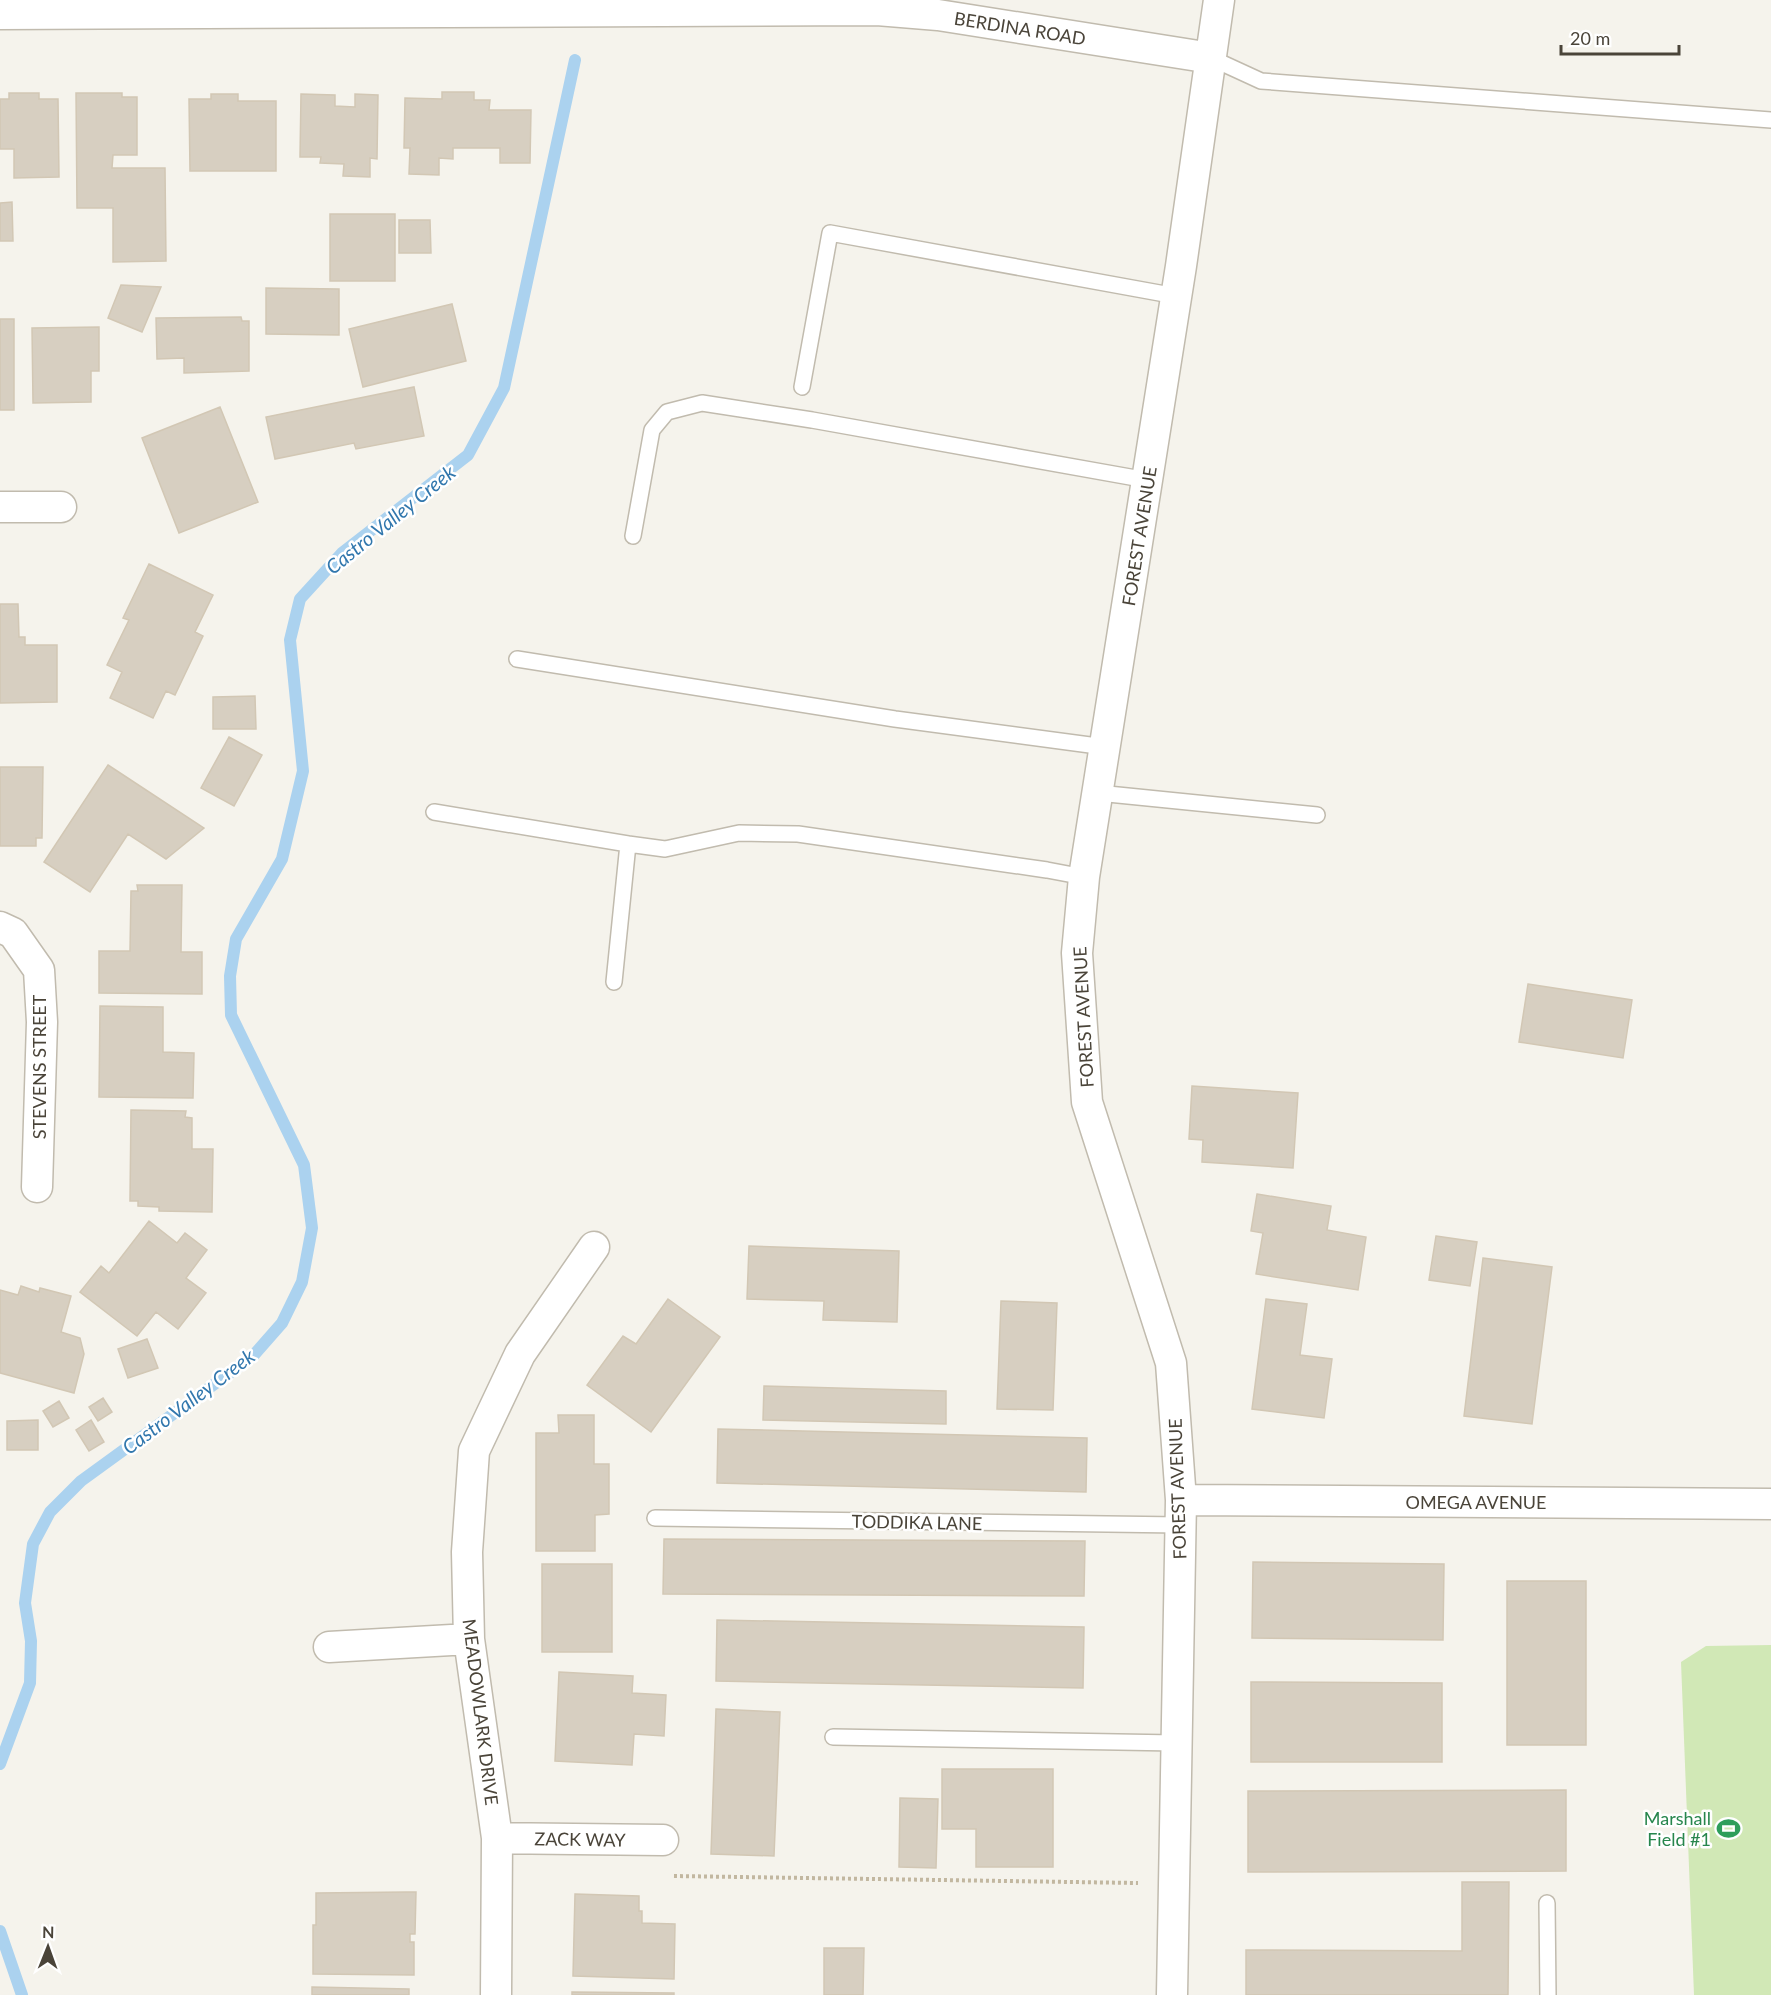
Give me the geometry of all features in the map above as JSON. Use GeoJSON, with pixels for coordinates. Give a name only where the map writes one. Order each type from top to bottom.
{"type":"FeatureCollection","features":[{"type":"Feature","properties":{"kind":"street","name":"FOREST AVENUE"},"geometry":{"type":"LineString","coordinates":[[1172,1995],[1180,1512],[1171,1363],[1087,1102],[1077,954],[1084,877],[1176,296],[1220,0]]}},
{"type":"Feature","properties":{"kind":"street","name":"BERDINA ROAD"},"geometry":{"type":"LineString","coordinates":[[0,14],[877,10],[938,15],[1211,58]]}},
{"type":"Feature","properties":{"kind":"street"},"geometry":{"type":"LineString","coordinates":[[0,507],[61,507]]}},
{"type":"Feature","properties":{"kind":"street","name":"STEVENS STREET"},"geometry":{"type":"LineString","coordinates":[[0,927],[12,933],[39,970],[42,1022],[38,1187]]}},
{"type":"Feature","properties":{"kind":"street","name":"MEADOWLARK DRIVE"},"geometry":{"type":"LineString","coordinates":[[496,1995],[498,1838],[469,1639],[467,1552],[474,1451],[520,1354],[594,1247]]}},
{"type":"Feature","properties":{"kind":"street","name":"OMEGA AVENUE"},"geometry":{"type":"LineString","coordinates":[[1180,1512],[1771,1504]]}},
{"type":"Feature","properties":{"kind":"street"},"geometry":{"type":"LineString","coordinates":[[329,1647],[469,1639]]}},
{"type":"Feature","properties":{"kind":"street","name":"ZACK WAY"},"geometry":{"type":"LineString","coordinates":[[498,1838],[663,1840]]}},
{"type":"Feature","properties":{"kind":"lane"},"geometry":{"type":"LineString","coordinates":[[1211,58],[1261,81],[1771,120]]}},
{"type":"Feature","properties":{"kind":"lane"},"geometry":{"type":"LineString","coordinates":[[802,387],[830,233],[1176,296]]}},
{"type":"Feature","properties":{"kind":"lane"},"geometry":{"type":"LineString","coordinates":[[633,536],[652,430],[667,412],[702,403],[812,420],[1147,480]]}},
{"type":"Feature","properties":{"kind":"lane"},"geometry":{"type":"LineString","coordinates":[[516,659],[895,719],[1105,747]]}},
{"type":"Feature","properties":{"kind":"lane"},"geometry":{"type":"LineString","coordinates":[[1098,793],[1317,815]]}},
{"type":"Feature","properties":{"kind":"lane"},"geometry":{"type":"LineString","coordinates":[[434,812],[665,849],[739,833],[798,834],[1084,877]]}},
{"type":"Feature","properties":{"kind":"lane"},"geometry":{"type":"LineString","coordinates":[[614,982],[628,844]]}},
{"type":"Feature","properties":{"kind":"lane","name":"TODDIKA LANE"},"geometry":{"type":"LineString","coordinates":[[655,1518],[1180,1512]]}},
{"type":"Feature","properties":{"kind":"lane"},"geometry":{"type":"LineString","coordinates":[[833,1737],[1176,1743]]}},
{"type":"Feature","properties":{"kind":"lane"},"geometry":{"type":"LineString","coordinates":[[1547,1903],[1548,1995]]}},
{"type":"Feature","properties":{"kind":"path"},"geometry":{"type":"LineString","coordinates":[[671,1875],[1174,1884]]}},
{"type":"Feature","properties":{"kind":"green space","name":"Marshall Field #1"},"geometry":{"type":"Polygon","coordinates":[[[1771,1645],[1771,1995],[1694,1995],[1681,1662],[1706,1646],[1771,1645]]]}},
{"type":"Feature","properties":{"kind":"building"},"geometry":{"type":"Polygon","coordinates":[[[442,92],[474,92],[474,100],[490,100],[489,110],[531,110],[530,163],[500,163],[500,148],[453,148],[453,159],[439,158],[439,175],[409,174],[410,148],[404,148],[405,98],[442,99],[442,92]]]}},
{"type":"Feature","properties":{"kind":"building"},"geometry":{"type":"Polygon","coordinates":[[[9,93],[39,93],[39,99],[58,99],[59,177],[14,178],[14,149],[0,149],[0,99],[9,99],[9,93]]]}},
{"type":"Feature","properties":{"kind":"building"},"geometry":{"type":"Polygon","coordinates":[[[76,93],[122,93],[122,97],[137,97],[137,155],[113,155],[112,168],[165,168],[166,261],[113,262],[113,208],[77,208],[76,93]]]}},
{"type":"Feature","properties":{"kind":"building"},"geometry":{"type":"Polygon","coordinates":[[[211,94],[238,94],[238,101],[276,101],[276,171],[190,171],[189,99],[211,99],[211,94]]]}},
{"type":"Feature","properties":{"kind":"building"},"geometry":{"type":"Polygon","coordinates":[[[301,94],[335,95],[335,106],[355,107],[355,94],[378,95],[377,159],[370,158],[370,177],[343,176],[344,164],[320,163],[321,157],[300,157],[301,94]]]}},
{"type":"Feature","properties":{"kind":"building"},"geometry":{"type":"Polygon","coordinates":[[[12,202],[13,241],[0,241],[0,203],[12,202]]]}},
{"type":"Feature","properties":{"kind":"building"},"geometry":{"type":"Polygon","coordinates":[[[330,214],[395,214],[395,281],[330,281],[330,214]]]}},
{"type":"Feature","properties":{"kind":"building"},"geometry":{"type":"Polygon","coordinates":[[[399,220],[430,220],[431,253],[399,253],[399,220]]]}},
{"type":"Feature","properties":{"kind":"building"},"geometry":{"type":"Polygon","coordinates":[[[121,285],[161,287],[142,332],[108,318],[121,285]]]}},
{"type":"Feature","properties":{"kind":"building"},"geometry":{"type":"Polygon","coordinates":[[[266,288],[339,289],[339,335],[266,334],[266,288]]]}},
{"type":"Feature","properties":{"kind":"building"},"geometry":{"type":"Polygon","coordinates":[[[452,304],[466,361],[363,387],[349,329],[452,304]]]}},
{"type":"Feature","properties":{"kind":"building"},"geometry":{"type":"Polygon","coordinates":[[[241,317],[242,321],[249,321],[249,371],[184,373],[184,358],[157,359],[156,318],[241,317]]]}},
{"type":"Feature","properties":{"kind":"building"},"geometry":{"type":"Polygon","coordinates":[[[0,319],[14,319],[14,410],[0,410],[0,319]]]}},
{"type":"Feature","properties":{"kind":"building"},"geometry":{"type":"Polygon","coordinates":[[[99,327],[99,371],[91,371],[91,402],[33,403],[32,328],[99,327]]]}},
{"type":"Feature","properties":{"kind":"building"},"geometry":{"type":"Polygon","coordinates":[[[414,387],[424,436],[356,449],[354,443],[275,459],[266,417],[414,387]]]}},
{"type":"Feature","properties":{"kind":"building"},"geometry":{"type":"Polygon","coordinates":[[[220,407],[258,502],[179,533],[142,438],[220,407]]]}},
{"type":"Feature","properties":{"kind":"building"},"geometry":{"type":"Polygon","coordinates":[[[149,564],[213,595],[195,632],[203,636],[175,695],[166,691],[153,718],[110,698],[122,672],[107,665],[129,620],[123,618],[149,564]]]}},
{"type":"Feature","properties":{"kind":"building"},"geometry":{"type":"Polygon","coordinates":[[[0,604],[18,604],[19,637],[25,637],[25,645],[57,645],[57,702],[0,703],[0,604]]]}},
{"type":"Feature","properties":{"kind":"building"},"geometry":{"type":"Polygon","coordinates":[[[255,696],[256,729],[213,729],[213,697],[255,696]]]}},
{"type":"Feature","properties":{"kind":"building"},"geometry":{"type":"Polygon","coordinates":[[[229,737],[262,755],[234,806],[201,788],[229,737]]]}},
{"type":"Feature","properties":{"kind":"building"},"geometry":{"type":"Polygon","coordinates":[[[108,765],[204,828],[166,859],[128,834],[90,892],[44,862],[108,765]]]}},
{"type":"Feature","properties":{"kind":"building"},"geometry":{"type":"Polygon","coordinates":[[[0,767],[43,767],[42,838],[36,838],[36,846],[0,846],[0,767]]]}},
{"type":"Feature","properties":{"kind":"building"},"geometry":{"type":"Polygon","coordinates":[[[137,885],[182,885],[181,952],[202,952],[202,994],[99,993],[99,951],[130,951],[131,891],[138,891],[137,885]]]}},
{"type":"Feature","properties":{"kind":"building"},"geometry":{"type":"Polygon","coordinates":[[[1528,984],[1632,1000],[1623,1058],[1519,1042],[1528,984]]]}},
{"type":"Feature","properties":{"kind":"building"},"geometry":{"type":"Polygon","coordinates":[[[100,1006],[163,1007],[163,1052],[194,1053],[193,1098],[99,1097],[100,1006]]]}},
{"type":"Feature","properties":{"kind":"building"},"geometry":{"type":"Polygon","coordinates":[[[1192,1086],[1298,1093],[1293,1168],[1202,1162],[1203,1140],[1189,1139],[1192,1086]]]}},
{"type":"Feature","properties":{"kind":"building"},"geometry":{"type":"Polygon","coordinates":[[[131,1110],[186,1111],[185,1117],[192,1118],[192,1149],[213,1149],[212,1212],[159,1211],[159,1207],[138,1206],[138,1201],[130,1201],[131,1110]]]}},
{"type":"Feature","properties":{"kind":"building"},"geometry":{"type":"Polygon","coordinates":[[[1257,1194],[1331,1206],[1327,1230],[1366,1237],[1358,1290],[1256,1274],[1263,1233],[1251,1231],[1257,1194]]]}},
{"type":"Feature","properties":{"kind":"building"},"geometry":{"type":"Polygon","coordinates":[[[149,1221],[177,1243],[185,1233],[207,1250],[186,1278],[206,1293],[178,1329],[156,1312],[137,1336],[80,1292],[101,1266],[109,1273],[149,1221]]]}},
{"type":"Feature","properties":{"kind":"building"},"geometry":{"type":"Polygon","coordinates":[[[1436,1236],[1477,1242],[1470,1286],[1429,1280],[1436,1236]]]}},
{"type":"Feature","properties":{"kind":"building"},"geometry":{"type":"Polygon","coordinates":[[[749,1246],[899,1251],[897,1322],[823,1320],[824,1301],[747,1299],[749,1246]]]}},
{"type":"Feature","properties":{"kind":"building"},"geometry":{"type":"Polygon","coordinates":[[[1483,1258],[1552,1267],[1532,1424],[1464,1416],[1483,1258]]]}},
{"type":"Feature","properties":{"kind":"building"},"geometry":{"type":"Polygon","coordinates":[[[21,1286],[39,1292],[40,1288],[71,1296],[61,1332],[80,1338],[84,1354],[74,1393],[0,1373],[0,1290],[18,1295],[21,1286]]]}},
{"type":"Feature","properties":{"kind":"building"},"geometry":{"type":"Polygon","coordinates":[[[668,1299],[720,1337],[651,1432],[587,1385],[623,1336],[636,1344],[668,1299]]]}},
{"type":"Feature","properties":{"kind":"building"},"geometry":{"type":"Polygon","coordinates":[[[1266,1299],[1307,1304],[1300,1355],[1332,1359],[1324,1418],[1252,1409],[1266,1299]]]}},
{"type":"Feature","properties":{"kind":"building"},"geometry":{"type":"Polygon","coordinates":[[[1001,1301],[1057,1303],[1053,1410],[997,1409],[1001,1301]]]}},
{"type":"Feature","properties":{"kind":"building"},"geometry":{"type":"Polygon","coordinates":[[[147,1339],[158,1368],[128,1378],[118,1349],[147,1339]]]}},
{"type":"Feature","properties":{"kind":"building"},"geometry":{"type":"Polygon","coordinates":[[[764,1386],[946,1391],[946,1424],[763,1420],[764,1386]]]}},
{"type":"Feature","properties":{"kind":"building"},"geometry":{"type":"Polygon","coordinates":[[[103,1398],[112,1412],[98,1421],[89,1407],[103,1398]]]}},
{"type":"Feature","properties":{"kind":"building"},"geometry":{"type":"Polygon","coordinates":[[[59,1401],[69,1418],[53,1427],[43,1411],[59,1401]]]}},
{"type":"Feature","properties":{"kind":"building"},"geometry":{"type":"Polygon","coordinates":[[[558,1415],[594,1415],[594,1464],[609,1464],[609,1514],[595,1515],[595,1551],[536,1551],[536,1433],[559,1433],[558,1415]]]}},
{"type":"Feature","properties":{"kind":"building"},"geometry":{"type":"Polygon","coordinates":[[[38,1420],[38,1450],[7,1450],[7,1421],[38,1420]]]}},
{"type":"Feature","properties":{"kind":"building"},"geometry":{"type":"Polygon","coordinates":[[[91,1420],[104,1442],[89,1451],[76,1430],[91,1420]]]}},
{"type":"Feature","properties":{"kind":"building"},"geometry":{"type":"Polygon","coordinates":[[[718,1429],[1087,1438],[1086,1492],[717,1483],[718,1429]]]}},
{"type":"Feature","properties":{"kind":"building"},"geometry":{"type":"Polygon","coordinates":[[[664,1539],[1085,1541],[1084,1596],[663,1594],[664,1539]]]}},
{"type":"Feature","properties":{"kind":"building"},"geometry":{"type":"Polygon","coordinates":[[[1253,1562],[1444,1564],[1443,1640],[1252,1638],[1253,1562]]]}},
{"type":"Feature","properties":{"kind":"building"},"geometry":{"type":"Polygon","coordinates":[[[542,1564],[612,1564],[612,1652],[542,1652],[542,1564]]]}},
{"type":"Feature","properties":{"kind":"building"},"geometry":{"type":"Polygon","coordinates":[[[1507,1581],[1586,1581],[1586,1745],[1507,1745],[1507,1581]]]}},
{"type":"Feature","properties":{"kind":"building"},"geometry":{"type":"Polygon","coordinates":[[[717,1620],[1084,1627],[1083,1688],[716,1681],[717,1620]]]}},
{"type":"Feature","properties":{"kind":"building"},"geometry":{"type":"Polygon","coordinates":[[[559,1672],[633,1676],[632,1693],[666,1695],[664,1736],[634,1734],[632,1765],[555,1761],[559,1672]]]}},
{"type":"Feature","properties":{"kind":"building"},"geometry":{"type":"Polygon","coordinates":[[[1251,1682],[1442,1683],[1442,1762],[1251,1762],[1251,1682]]]}},
{"type":"Feature","properties":{"kind":"building"},"geometry":{"type":"Polygon","coordinates":[[[716,1709],[780,1712],[774,1856],[711,1854],[716,1709]]]}},
{"type":"Feature","properties":{"kind":"building"},"geometry":{"type":"Polygon","coordinates":[[[942,1769],[1053,1769],[1053,1867],[976,1867],[976,1829],[942,1829],[942,1769]]]}},
{"type":"Feature","properties":{"kind":"building"},"geometry":{"type":"Polygon","coordinates":[[[1566,1790],[1566,1871],[1248,1872],[1248,1791],[1566,1790]]]}},
{"type":"Feature","properties":{"kind":"building"},"geometry":{"type":"Polygon","coordinates":[[[900,1798],[938,1799],[936,1868],[899,1867],[900,1798]]]}},
{"type":"Feature","properties":{"kind":"building"},"geometry":{"type":"Polygon","coordinates":[[[1462,1882],[1509,1882],[1508,1995],[1246,1995],[1246,1950],[1462,1951],[1462,1882]]]}},
{"type":"Feature","properties":{"kind":"building"},"geometry":{"type":"Polygon","coordinates":[[[416,1892],[415,1934],[410,1934],[410,1942],[414,1942],[414,1975],[313,1974],[313,1925],[316,1925],[316,1893],[416,1892]]]}},
{"type":"Feature","properties":{"kind":"building"},"geometry":{"type":"Polygon","coordinates":[[[575,1894],[639,1896],[642,1923],[675,1924],[674,1979],[573,1976],[575,1894]]]}},
{"type":"Feature","properties":{"kind":"building"},"geometry":{"type":"Polygon","coordinates":[[[824,1948],[864,1948],[863,1995],[824,1995],[824,1948]]]}},
{"type":"Feature","properties":{"kind":"building"},"geometry":{"type":"Polygon","coordinates":[[[312,1987],[409,1989],[409,1995],[312,1995],[312,1987]]]}},
{"type":"Feature","properties":{"kind":"building"},"geometry":{"type":"Polygon","coordinates":[[[572,1992],[674,1993],[674,1995],[572,1995],[572,1992]]]}},
{"type":"Feature","properties":{"kind":"waterway","name":"Castro Valley Creek"},"geometry":{"type":"LineString","coordinates":[[0,1764],[30,1683],[31,1641],[25,1603],[33,1544],[50,1512],[81,1481],[253,1356],[282,1323],[302,1282],[312,1228],[304,1165],[231,1015],[230,976],[236,939],[282,859],[303,771],[290,640],[300,599],[342,553],[468,455],[504,388],[575,60]]}},
{"type":"Feature","properties":{"kind":"waterway","name":"Castro Valley Creek"},"geometry":{"type":"LineString","coordinates":[[0,1931],[22,1995]]}},
{"type":"Feature","properties":{"kind":"place","name":"Marshall Field #1"},"geometry":{"type":"Point","coordinates":[1729,1828]}}]}
